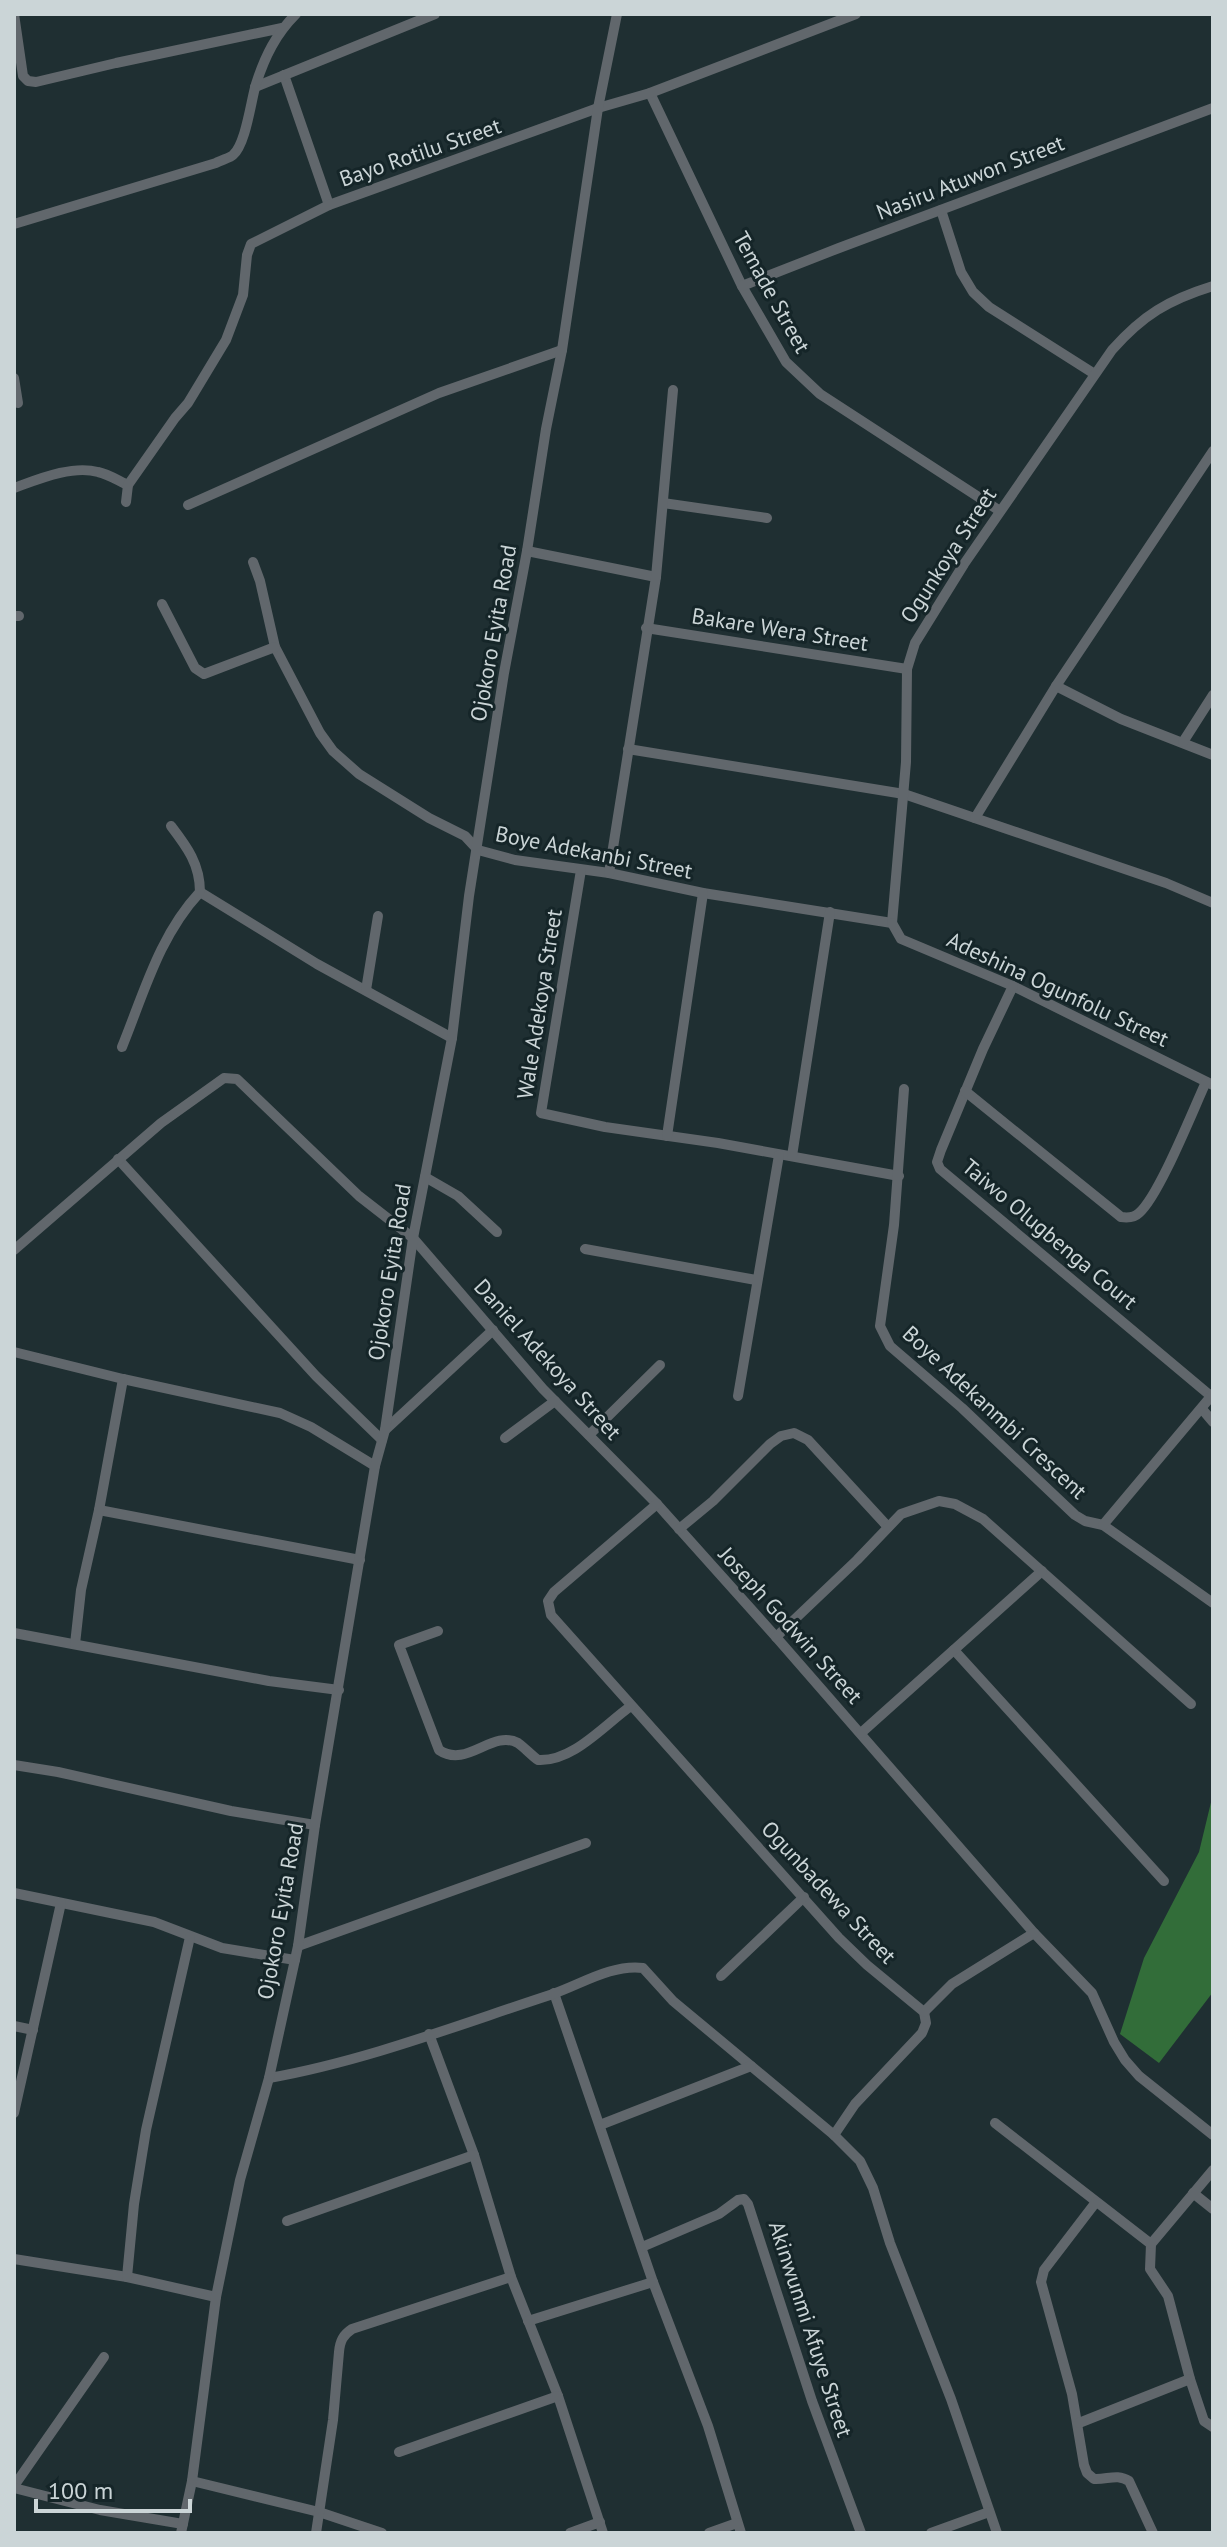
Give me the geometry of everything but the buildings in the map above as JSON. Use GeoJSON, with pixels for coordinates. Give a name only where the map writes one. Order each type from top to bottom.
{"type":"FeatureCollection","features":[{"type":"Feature","properties":{"kind":"street"},"geometry":{"type":"LineString","coordinates":[[14,14],[23,76],[28,81],[36,82],[282,28]]}},
{"type":"Feature","properties":{"kind":"street"},"geometry":{"type":"LineString","coordinates":[[14,224],[234,155],[270,48],[282,28],[296,14]]}},
{"type":"Feature","properties":{"kind":"street"},"geometry":{"type":"LineString","coordinates":[[255,87],[435,14]]}},
{"type":"Feature","properties":{"kind":"street","name":"Ojokoro Eyita Road"},"geometry":{"type":"LineString","coordinates":[[182,2528],[192,2481],[216,2297],[240,2180],[269,2078],[298,1946],[315,1825],[375,1466],[383,1435],[413,1238],[452,1038],[469,896],[504,673],[562,350],[598,108],[617,14]]}},
{"type":"Feature","properties":{"kind":"street","name":"Bayo Rotilu Street"},"geometry":{"type":"LineString","coordinates":[[128,485],[209,373],[233,327],[240,306],[249,248],[259,241],[329,205],[598,108],[650,93],[856,14]]}},
{"type":"Feature","properties":{"kind":"street"},"geometry":{"type":"LineString","coordinates":[[284,75],[329,205]]}},
{"type":"Feature","properties":{"kind":"street","name":"Temade Street"},"geometry":{"type":"LineString","coordinates":[[650,93],[742,286],[786,362],[820,394],[1000,511]]}},
{"type":"Feature","properties":{"kind":"street","name":"Nasiru Atuwon Street"},"geometry":{"type":"LineString","coordinates":[[742,286],[1213,108]]}},
{"type":"Feature","properties":{"kind":"street"},"geometry":{"type":"LineString","coordinates":[[941,210],[961,272],[973,292],[989,307],[1093,373]]}},
{"type":"Feature","properties":{"kind":"street","name":"Ogunkoya Street"},"geometry":{"type":"LineString","coordinates":[[892,923],[904,794],[907,669],[915,643],[931,613],[1093,373],[1130,330],[1156,309],[1178,297],[1213,286]]}},
{"type":"Feature","properties":{"kind":"street"},"geometry":{"type":"LineString","coordinates":[[188,505],[439,393],[562,350]]}},
{"type":"Feature","properties":{"kind":"street"},"geometry":{"type":"LineString","coordinates":[[14,378],[18,403]]}},
{"type":"Feature","properties":{"kind":"street"},"geometry":{"type":"LineString","coordinates":[[609,873],[656,577],[673,390]]}},
{"type":"Feature","properties":{"kind":"street"},"geometry":{"type":"LineString","coordinates":[[975,818],[1056,686],[1213,451]]}},
{"type":"Feature","properties":{"kind":"street"},"geometry":{"type":"LineString","coordinates":[[14,488],[42,478],[85,470],[102,472],[128,485],[126,502]]}},
{"type":"Feature","properties":{"kind":"street"},"geometry":{"type":"LineString","coordinates":[[663,503],[767,518]]}},
{"type":"Feature","properties":{"kind":"street"},"geometry":{"type":"LineString","coordinates":[[527,551],[656,577]]}},
{"type":"Feature","properties":{"kind":"street"},"geometry":{"type":"LineString","coordinates":[[253,562],[275,647],[320,733],[333,751],[359,774],[429,818],[465,836],[478,850]]}},
{"type":"Feature","properties":{"kind":"street"},"geometry":{"type":"LineString","coordinates":[[162,604],[195,668],[204,674],[275,647]]}},
{"type":"Feature","properties":{"kind":"street","name":"Bakare Wera Street"},"geometry":{"type":"LineString","coordinates":[[646,628],[907,669]]}},
{"type":"Feature","properties":{"kind":"street"},"geometry":{"type":"LineString","coordinates":[[1056,686],[1121,719],[1213,755]]}},
{"type":"Feature","properties":{"kind":"street"},"geometry":{"type":"LineString","coordinates":[[1183,742],[1213,695]]}},
{"type":"Feature","properties":{"kind":"street"},"geometry":{"type":"LineString","coordinates":[[628,749],[904,794],[1166,883],[1213,903]]}},
{"type":"Feature","properties":{"kind":"street"},"geometry":{"type":"LineString","coordinates":[[122,1047],[159,952],[183,911],[200,892],[194,857],[171,826]]}},
{"type":"Feature","properties":{"kind":"street","name":"Boye Adekanbi Street"},"geometry":{"type":"LineString","coordinates":[[478,850],[515,860],[609,873],[703,893],[892,923]]}},
{"type":"Feature","properties":{"kind":"street","name":"Wale Adekoya Street"},"geometry":{"type":"LineString","coordinates":[[581,870],[541,1113],[667,1136]]}},
{"type":"Feature","properties":{"kind":"street"},"geometry":{"type":"LineString","coordinates":[[200,892],[306,957],[452,1038]]}},
{"type":"Feature","properties":{"kind":"street"},"geometry":{"type":"LineString","coordinates":[[703,893],[667,1136],[899,1176],[904,1089]]}},
{"type":"Feature","properties":{"kind":"street"},"geometry":{"type":"LineString","coordinates":[[792,1156],[830,912]]}},
{"type":"Feature","properties":{"kind":"street"},"geometry":{"type":"LineString","coordinates":[[366,990],[378,916]]}},
{"type":"Feature","properties":{"kind":"street","name":"Adeshina Ogunfolu Street"},"geometry":{"type":"LineString","coordinates":[[892,923],[901,939],[1013,986],[1210,1084]]}},
{"type":"Feature","properties":{"kind":"street","name":"Taiwo Olugbenga Court"},"geometry":{"type":"LineString","coordinates":[[1013,986],[941,1150],[937,1162],[940,1169],[1212,1396]]}},
{"type":"Feature","properties":{"kind":"street","name":"Daniel Adekoya Street"},"geometry":{"type":"LineString","coordinates":[[118,1159],[211,1086],[224,1078],[237,1079],[359,1196],[413,1238],[555,1401],[657,1504]]}},
{"type":"Feature","properties":{"kind":"street"},"geometry":{"type":"LineString","coordinates":[[965,1091],[1121,1217],[1129,1218],[1139,1214],[1154,1192],[1210,1084]]}},
{"type":"Feature","properties":{"kind":"street"},"geometry":{"type":"LineString","coordinates":[[738,1396],[779,1155]]}},
{"type":"Feature","properties":{"kind":"street"},"geometry":{"type":"LineString","coordinates":[[14,1250],[118,1159],[316,1376],[383,1435],[493,1330]]}},
{"type":"Feature","properties":{"kind":"street","name":"Boye Adekanmbi Crescent"},"geometry":{"type":"LineString","coordinates":[[899,1176],[880,1326],[890,1346],[962,1408],[1075,1515],[1103,1525],[1213,1603]]}},
{"type":"Feature","properties":{"kind":"street"},"geometry":{"type":"LineString","coordinates":[[425,1177],[458,1196],[497,1232]]}},
{"type":"Feature","properties":{"kind":"street"},"geometry":{"type":"LineString","coordinates":[[585,1249],[756,1280]]}},
{"type":"Feature","properties":{"kind":"street"},"geometry":{"type":"LineString","coordinates":[[14,1352],[280,1413],[311,1427],[375,1466]]}},
{"type":"Feature","properties":{"kind":"street"},"geometry":{"type":"LineString","coordinates":[[589,1435],[660,1365]]}},
{"type":"Feature","properties":{"kind":"street"},"geometry":{"type":"LineString","coordinates":[[75,1644],[81,1590],[123,1379]]}},
{"type":"Feature","properties":{"kind":"street"},"geometry":{"type":"LineString","coordinates":[[1103,1525],[1212,1396]]}},
{"type":"Feature","properties":{"kind":"street"},"geometry":{"type":"LineString","coordinates":[[505,1438],[555,1401]]}},
{"type":"Feature","properties":{"kind":"street"},"geometry":{"type":"LineString","coordinates":[[1202,1409],[1213,1422]]}},
{"type":"Feature","properties":{"kind":"street"},"geometry":{"type":"LineString","coordinates":[[679,1529],[713,1501],[770,1444],[781,1436],[794,1433],[808,1440],[888,1527]]}},
{"type":"Feature","properties":{"kind":"street"},"geometry":{"type":"LineString","coordinates":[[776,1637],[901,1514],[939,1501],[955,1504],[983,1519],[1191,1704]]}},
{"type":"Feature","properties":{"kind":"street","name":"Joseph Godwin Street"},"geometry":{"type":"LineString","coordinates":[[657,1504],[861,1733],[1042,1571]]}},
{"type":"Feature","properties":{"kind":"street","name":"Ogunbadewa Street"},"geometry":{"type":"LineString","coordinates":[[657,1504],[554,1592],[548,1601],[551,1615],[867,1965],[924,2012]]}},
{"type":"Feature","properties":{"kind":"street"},"geometry":{"type":"LineString","coordinates":[[99,1510],[360,1560]]}},
{"type":"Feature","properties":{"kind":"street"},"geometry":{"type":"LineString","coordinates":[[438,1631],[399,1645],[439,1750],[446,1755],[458,1757],[507,1740],[518,1743],[538,1760],[547,1760],[581,1745],[631,1706]]}},
{"type":"Feature","properties":{"kind":"street"},"geometry":{"type":"LineString","coordinates":[[14,1633],[269,1681],[339,1690]]}},
{"type":"Feature","properties":{"kind":"street"},"geometry":{"type":"LineString","coordinates":[[954,1650],[1164,1881]]}},
{"type":"Feature","properties":{"kind":"street"},"geometry":{"type":"LineString","coordinates":[[861,1733],[1034,1933],[1092,1993],[1114,2042],[1139,2076],[1213,2135]]}},
{"type":"Feature","properties":{"kind":"street"},"geometry":{"type":"LineString","coordinates":[[14,1765],[71,1774],[231,1811],[315,1825]]}},
{"type":"Feature","properties":{"kind":"street"},"geometry":{"type":"LineString","coordinates":[[298,1946],[586,1843]]}},
{"type":"Feature","properties":{"kind":"street"},"geometry":{"type":"LineString","coordinates":[[14,1893],[154,1922],[222,1948],[295,1960]]}},
{"type":"Feature","properties":{"kind":"street"},"geometry":{"type":"LineString","coordinates":[[721,1976],[804,1897]]}},
{"type":"Feature","properties":{"kind":"street"},"geometry":{"type":"LineString","coordinates":[[14,2113],[61,1903]]}},
{"type":"Feature","properties":{"kind":"street"},"geometry":{"type":"LineString","coordinates":[[834,2135],[855,2104],[922,2033],[926,2023],[924,2012],[952,1984],[1034,1933]]}},
{"type":"Feature","properties":{"kind":"street"},"geometry":{"type":"LineString","coordinates":[[127,2277],[134,2204],[146,2130],[190,1937]]}},
{"type":"Feature","properties":{"kind":"street"},"geometry":{"type":"LineString","coordinates":[[269,2078],[356,2058],[627,1966],[643,1968],[673,2001],[834,2135],[860,2161],[873,2188],[890,2243],[951,2399],[997,2533]]}},
{"type":"Feature","properties":{"kind":"street"},"geometry":{"type":"LineString","coordinates":[[554,1993],[653,2282],[708,2426],[739,2528],[709,2533]]}},
{"type":"Feature","properties":{"kind":"street"},"geometry":{"type":"LineString","coordinates":[[14,2026],[33,2030]]}},
{"type":"Feature","properties":{"kind":"street"},"geometry":{"type":"LineString","coordinates":[[429,2034],[474,2155],[511,2277],[558,2396],[602,2528],[570,2533]]}},
{"type":"Feature","properties":{"kind":"street"},"geometry":{"type":"LineString","coordinates":[[600,2125],[751,2066]]}},
{"type":"Feature","properties":{"kind":"street"},"geometry":{"type":"LineString","coordinates":[[995,2123],[1151,2244]]}},
{"type":"Feature","properties":{"kind":"street"},"geometry":{"type":"LineString","coordinates":[[287,2221],[474,2155]]}},
{"type":"Feature","properties":{"kind":"street"},"geometry":{"type":"LineString","coordinates":[[1213,2170],[1151,2244],[1150,2269],[1168,2296],[1204,2421],[1213,2427]]}},
{"type":"Feature","properties":{"kind":"street"},"geometry":{"type":"LineString","coordinates":[[1193,2193],[1213,2209]]}},
{"type":"Feature","properties":{"kind":"street","name":"Akinwunmi Afuye Street"},"geometry":{"type":"LineString","coordinates":[[642,2247],[719,2214],[738,2200],[744,2199],[748,2204],[812,2401],[861,2533]]}},
{"type":"Feature","properties":{"kind":"street"},"geometry":{"type":"LineString","coordinates":[[1096,2202],[1041,2276],[1079,2423],[1078,2439],[1087,2473],[1094,2479],[1115,2476],[1129,2481],[1153,2533]]}},
{"type":"Feature","properties":{"kind":"street"},"geometry":{"type":"LineString","coordinates":[[14,2259],[127,2277],[216,2297]]}},
{"type":"Feature","properties":{"kind":"street"},"geometry":{"type":"LineString","coordinates":[[316,2533],[333,2420],[340,2341],[352,2329],[511,2277]]}},
{"type":"Feature","properties":{"kind":"street"},"geometry":{"type":"LineString","coordinates":[[528,2321],[653,2282]]}},
{"type":"Feature","properties":{"kind":"street"},"geometry":{"type":"LineString","coordinates":[[104,2357],[14,2487],[182,2528]]}},
{"type":"Feature","properties":{"kind":"street"},"geometry":{"type":"LineString","coordinates":[[1079,2423],[1190,2379]]}},
{"type":"Feature","properties":{"kind":"street"},"geometry":{"type":"LineString","coordinates":[[399,2452],[558,2396]]}},
{"type":"Feature","properties":{"kind":"street"},"geometry":{"type":"LineString","coordinates":[[192,2481],[319,2512],[382,2533]]}},
{"type":"Feature","properties":{"kind":"street"},"geometry":{"type":"LineString","coordinates":[[931,2533],[989,2512]]}},
{"type":"Feature","properties":{"kind":"green space"},"geometry":{"type":"Polygon","coordinates":[[[1213,1794],[1213,1992],[1159,2063],[1120,2034],[1144,1958],[1199,1852],[1213,1794]]]}}]}
